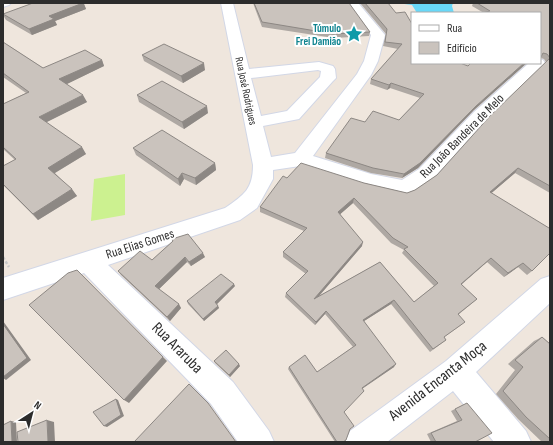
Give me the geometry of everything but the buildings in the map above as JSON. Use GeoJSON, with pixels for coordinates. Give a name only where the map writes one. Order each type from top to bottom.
{"type":"FeatureCollection","features":[{"type":"Feature","properties":{"kind":"street","name":"Rua José Rodrigues"},"geometry":{"type":"LineString","coordinates":[[227,3],[254,123],[263,172]]}},
{"type":"Feature","properties":{"kind":"street"},"geometry":{"type":"LineString","coordinates":[[301,158],[364,75],[372,62],[378,35],[355,6]]}},
{"type":"Feature","properties":{"kind":"street","name":"Rua João Bandeira de Melo"},"geometry":{"type":"LineString","coordinates":[[263,172],[301,158],[370,181],[405,188],[426,174],[480,116],[537,64]]}},
{"type":"Feature","properties":{"kind":"street"},"geometry":{"type":"LineString","coordinates":[[243,74],[319,66],[328,69],[328,78],[293,115],[254,123]]}},
{"type":"Feature","properties":{"kind":"street","name":"Rua Elias Gomes"},"geometry":{"type":"LineString","coordinates":[[3,289],[232,214],[250,202],[263,172]]}},
{"type":"Feature","properties":{"kind":"street","name":"Rua Araruba"},"geometry":{"type":"LineString","coordinates":[[88,261],[222,393],[258,442]]}},
{"type":"Feature","properties":{"kind":"street","name":"Avenida Encanta Moça"},"geometry":{"type":"LineString","coordinates":[[361,442],[396,414],[456,372],[550,287]]}},
{"type":"Feature","properties":{"kind":"street"},"geometry":{"type":"LineString","coordinates":[[456,372],[515,442]]}},
{"type":"Feature","properties":{"kind":"green space"},"geometry":{"type":"Polygon","coordinates":[[[125,174],[125,215],[91,221],[94,179],[125,174]]]}},
{"type":"Feature","properties":{"kind":"water"},"geometry":{"type":"Polygon","coordinates":[[[397,3],[453,3],[452,6],[454,12],[416,12],[412,5],[397,3]]]}},
{"type":"Feature","properties":{"kind":"place","name":"Túmulo Frei Damião"},"geometry":{"type":"Point","coordinates":[354,34]}}]}
